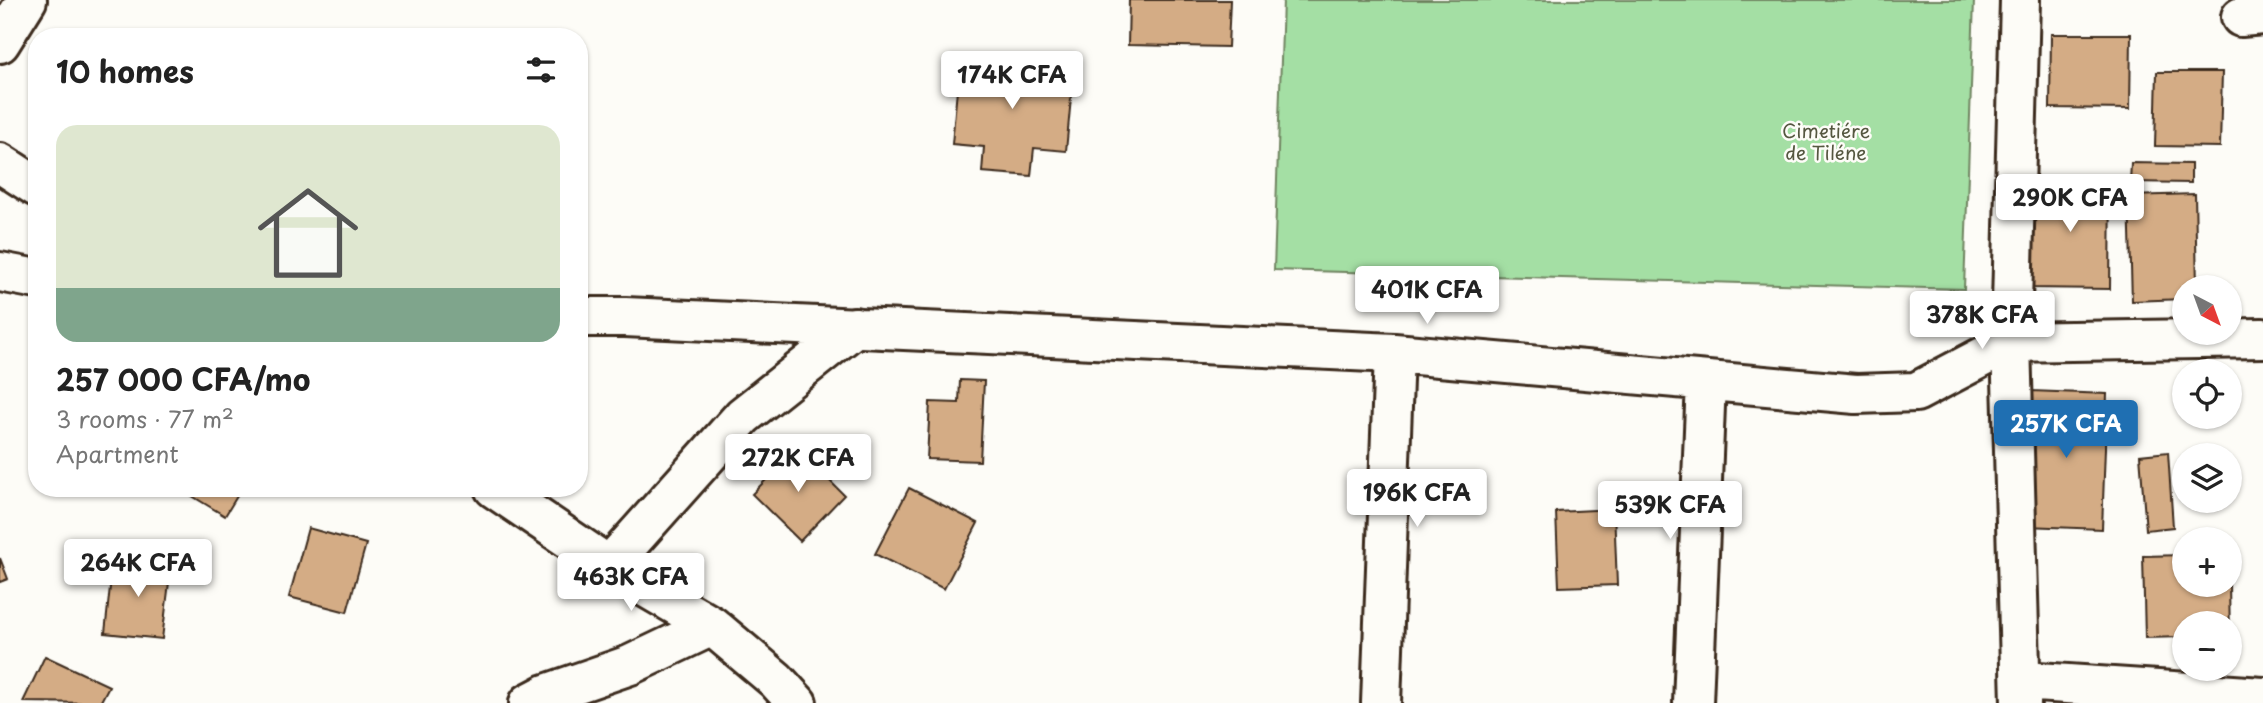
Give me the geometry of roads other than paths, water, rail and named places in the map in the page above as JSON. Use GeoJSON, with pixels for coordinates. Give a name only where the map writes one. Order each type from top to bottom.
{"type":"FeatureCollection","features":[{"type":"Feature","properties":{"kind":"street"},"geometry":{"type":"LineString","coordinates":[[0,43],[27,0]]}},
{"type":"Feature","properties":{"kind":"street"},"geometry":{"type":"LineString","coordinates":[[2020,0],[2011,342],[2022,692],[2263,697]]}},
{"type":"Feature","properties":{"kind":"street"},"geometry":{"type":"LineString","coordinates":[[0,163],[28,181]]}},
{"type":"Feature","properties":{"kind":"street"},"geometry":{"type":"LineString","coordinates":[[0,272],[28,277]]}},
{"type":"Feature","properties":{"kind":"street"},"geometry":{"type":"LineString","coordinates":[[588,317],[855,327],[1394,353],[1856,394],[1916,392],[2011,342],[2263,338]]}},
{"type":"Feature","properties":{"kind":"street"},"geometry":{"type":"LineString","coordinates":[[609,566],[743,416],[855,327]]}},
{"type":"Feature","properties":{"kind":"street"},"geometry":{"type":"LineString","coordinates":[[1381,703],[1394,353]]}},
{"type":"Feature","properties":{"kind":"street"},"geometry":{"type":"LineString","coordinates":[[1693,703],[1706,381]]}},
{"type":"Feature","properties":{"kind":"street"},"geometry":{"type":"LineString","coordinates":[[507,497],[609,566],[712,626],[776,680],[797,703]]}},
{"type":"Feature","properties":{"kind":"street"},"geometry":{"type":"LineString","coordinates":[[528,703],[546,694],[630,665],[712,626]]}},
{"type":"Feature","properties":{"kind":"park label","name":"Cimetiére de Tiléne"},"geometry":{"type":"Point","coordinates":[1826,142]}}]}
